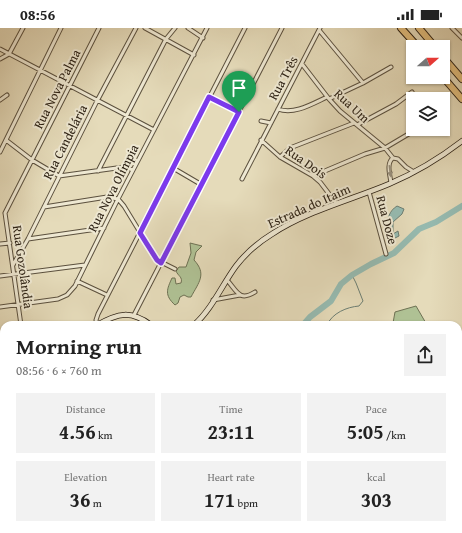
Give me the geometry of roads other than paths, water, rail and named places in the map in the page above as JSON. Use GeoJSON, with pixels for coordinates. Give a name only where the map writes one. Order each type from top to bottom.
{"type":"FeatureCollection","features":[{"type":"Feature","properties":{"kind":"highway"},"geometry":{"type":"LineString","coordinates":[[401,28],[412,40]]}},
{"type":"Feature","properties":{"kind":"highway"},"geometry":{"type":"LineString","coordinates":[[419,28],[429,40]]}},
{"type":"Feature","properties":{"kind":"highway"},"geometry":{"type":"LineString","coordinates":[[450,65],[462,80]]}},
{"type":"Feature","properties":{"kind":"highway"},"geometry":{"type":"LineString","coordinates":[[449,84],[462,99]]}},
{"type":"Feature","properties":{"kind":"street"},"geometry":{"type":"LineString","coordinates":[[0,59],[9,54],[23,28]]}},
{"type":"Feature","properties":{"kind":"street"},"geometry":{"type":"LineString","coordinates":[[0,152],[61,28]]}},
{"type":"Feature","properties":{"kind":"street","name":"Rua Nova Palma"},"geometry":{"type":"LineString","coordinates":[[5,213],[99,28]]}},
{"type":"Feature","properties":{"kind":"street","name":"Rua Candelária"},"geometry":{"type":"LineString","coordinates":[[13,265],[28,239],[97,101],[136,28]]}},
{"type":"Feature","properties":{"kind":"street"},"geometry":{"type":"LineString","coordinates":[[145,28],[194,55]]}},
{"type":"Feature","properties":{"kind":"street"},"geometry":{"type":"LineString","coordinates":[[98,171],[166,39],[175,28]]}},
{"type":"Feature","properties":{"kind":"street"},"geometry":{"type":"LineString","coordinates":[[188,28],[203,38]]}},
{"type":"Feature","properties":{"kind":"street","name":"Rua Nova Olímpia"},"geometry":{"type":"LineString","coordinates":[[0,308],[63,297],[70,292],[207,28]]}},
{"type":"Feature","properties":{"kind":"street"},"geometry":{"type":"LineString","coordinates":[[96,321],[96,317],[107,295],[245,28]]}},
{"type":"Feature","properties":{"kind":"street"},"geometry":{"type":"LineString","coordinates":[[134,315],[282,28]]}},
{"type":"Feature","properties":{"kind":"street"},"geometry":{"type":"LineString","coordinates":[[452,28],[462,38]]}},
{"type":"Feature","properties":{"kind":"street"},"geometry":{"type":"LineString","coordinates":[[320,29],[363,83]]}},
{"type":"Feature","properties":{"kind":"street","name":"Rua Três"},"geometry":{"type":"LineString","coordinates":[[242,179],[320,29]]}},
{"type":"Feature","properties":{"kind":"street"},"geometry":{"type":"LineString","coordinates":[[0,50],[154,130]]}},
{"type":"Feature","properties":{"kind":"street","name":"Rua Um"},"geometry":{"type":"LineString","coordinates":[[302,64],[328,98],[355,124],[385,148],[393,158],[398,159],[414,172]]}},
{"type":"Feature","properties":{"kind":"street"},"geometry":{"type":"LineString","coordinates":[[278,109],[293,111],[328,98],[363,83],[391,67]]}},
{"type":"Feature","properties":{"kind":"street"},"geometry":{"type":"LineString","coordinates":[[0,100],[7,95]]}},
{"type":"Feature","properties":{"kind":"street"},"geometry":{"type":"LineString","coordinates":[[280,157],[290,148],[355,124],[396,104],[406,96]]}},
{"type":"Feature","properties":{"kind":"street"},"geometry":{"type":"LineString","coordinates":[[209,97],[239,112]]}},
{"type":"Feature","properties":{"kind":"street"},"geometry":{"type":"LineString","coordinates":[[261,121],[271,123]]}},
{"type":"Feature","properties":{"kind":"street"},"geometry":{"type":"LineString","coordinates":[[313,176],[358,157],[385,148],[406,136]]}},
{"type":"Feature","properties":{"kind":"street"},"geometry":{"type":"LineString","coordinates":[[6,140],[32,160],[59,176],[124,167],[133,170]]}},
{"type":"Feature","properties":{"kind":"street","name":"Rua Dois"},"geometry":{"type":"LineString","coordinates":[[261,140],[280,157],[313,176],[325,187],[336,203]]}},
{"type":"Feature","properties":{"kind":"street","name":"Estrada do Itaim"},"geometry":{"type":"LineString","coordinates":[[198,321],[241,260],[253,248],[273,233],[336,203],[369,192],[414,172],[462,141]]}},
{"type":"Feature","properties":{"kind":"street"},"geometry":{"type":"LineString","coordinates":[[391,183],[389,164],[390,160],[393,158]]}},
{"type":"Feature","properties":{"kind":"street"},"geometry":{"type":"LineString","coordinates":[[173,168],[202,185]]}},
{"type":"Feature","properties":{"kind":"street","name":"Rua Doze"},"geometry":{"type":"LineString","coordinates":[[369,192],[386,254]]}},
{"type":"Feature","properties":{"kind":"street"},"geometry":{"type":"LineString","coordinates":[[44,207],[107,197],[118,199],[124,206],[157,260],[175,269]]}},
{"type":"Feature","properties":{"kind":"street"},"geometry":{"type":"LineString","coordinates":[[0,213],[5,213]]}},
{"type":"Feature","properties":{"kind":"street","name":"Rua Gozolândia"},"geometry":{"type":"LineString","coordinates":[[5,213],[20,321]]}},
{"type":"Feature","properties":{"kind":"street"},"geometry":{"type":"LineString","coordinates":[[28,239],[104,228]]}},
{"type":"Feature","properties":{"kind":"street"},"geometry":{"type":"LineString","coordinates":[[0,244],[10,243]]}},
{"type":"Feature","properties":{"kind":"street"},"geometry":{"type":"LineString","coordinates":[[0,276],[85,265]]}},
{"type":"Feature","properties":{"kind":"street"},"geometry":{"type":"LineString","coordinates":[[227,280],[240,295]]}},
{"type":"Feature","properties":{"kind":"street"},"geometry":{"type":"LineString","coordinates":[[77,281],[107,295]]}},
{"type":"Feature","properties":{"kind":"street"},"geometry":{"type":"LineString","coordinates":[[213,300],[240,295],[246,297],[255,292]]}},
{"type":"Feature","properties":{"kind":"street"},"geometry":{"type":"LineString","coordinates":[[105,321],[116,316],[134,315],[146,321]]}},
{"type":"Feature","properties":{"kind":"water"},"geometry":{"type":"Polygon","coordinates":[[[397,206],[404,209],[402,214],[393,222],[393,234],[398,231],[399,236],[391,239],[386,227],[391,212],[397,206]]]}},
{"type":"Feature","properties":{"kind":"waterway"},"geometry":{"type":"LineString","coordinates":[[306,321],[331,301],[341,284],[352,275],[394,253],[419,229],[436,222],[462,206]]}},
{"type":"Feature","properties":{"kind":"waterway"},"geometry":{"type":"LineString","coordinates":[[329,321],[340,311],[359,306],[363,301],[352,275]]}}]}
